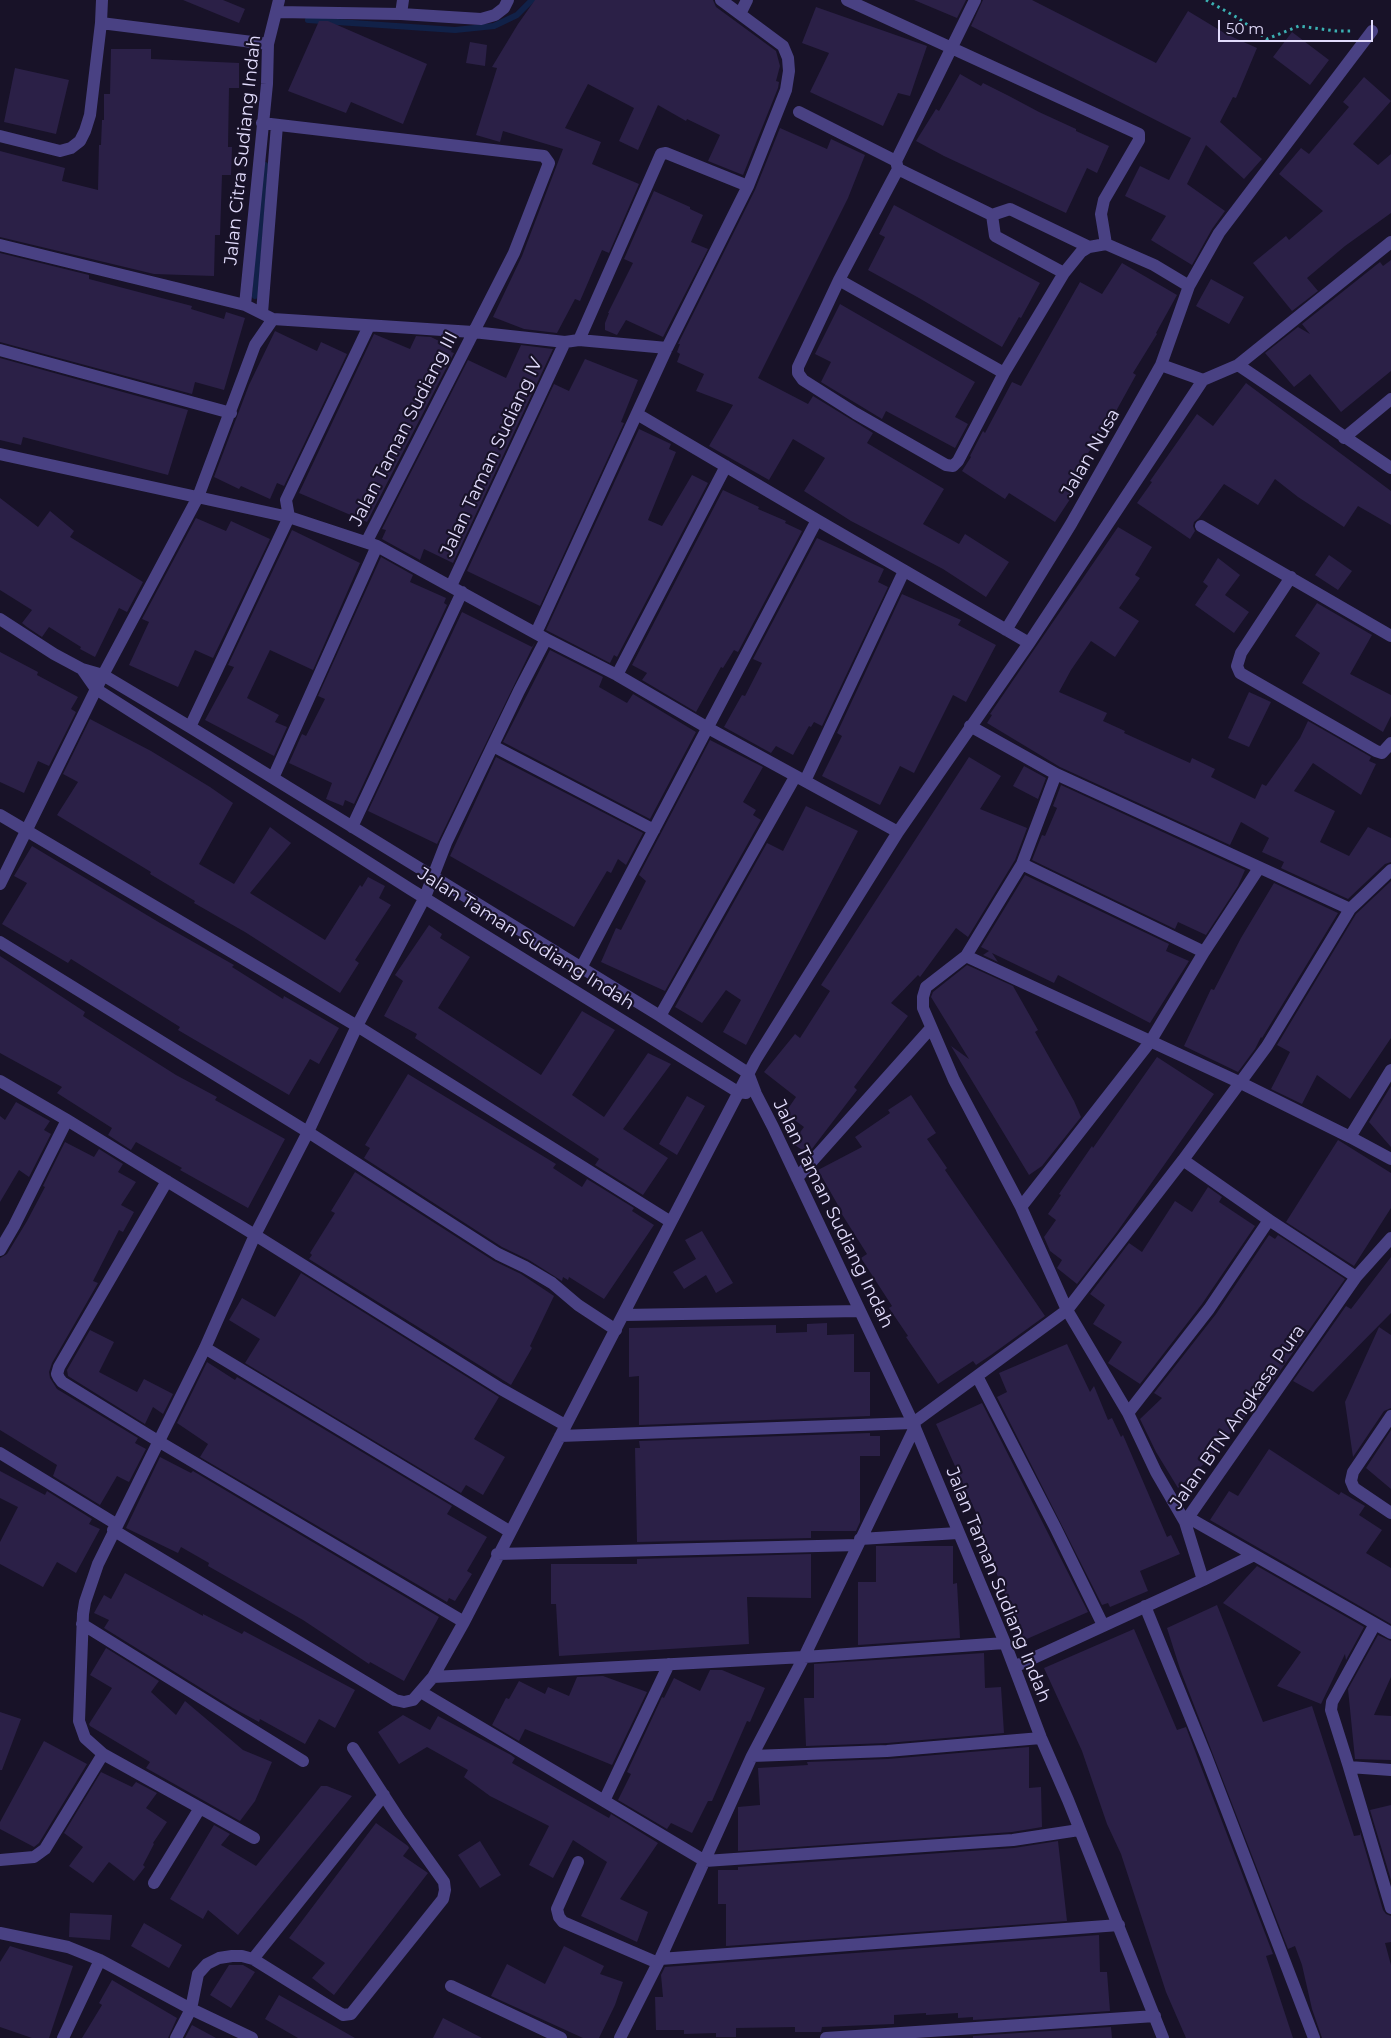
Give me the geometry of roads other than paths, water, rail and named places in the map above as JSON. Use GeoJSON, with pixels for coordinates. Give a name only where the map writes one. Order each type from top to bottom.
{"type":"FeatureCollection","features":[{"type":"Feature","properties":{"kind":"street"},"geometry":{"type":"LineString","coordinates":[[0,136],[60,151],[71,148],[80,141],[90,115],[102,0]]}},
{"type":"Feature","properties":{"kind":"street"},"geometry":{"type":"LineString","coordinates":[[401,14],[403,0]]}},
{"type":"Feature","properties":{"kind":"street"},"geometry":{"type":"LineString","coordinates":[[278,6],[481,19],[495,16],[504,8],[508,0]]}},
{"type":"Feature","properties":{"kind":"street"},"geometry":{"type":"LineString","coordinates":[[254,1838],[103,1754],[85,1738],[79,1721],[82,1624],[85,1602],[115,1527],[205,1348],[255,1236],[308,1132],[357,1026],[425,897],[446,844],[519,691],[666,348],[748,186],[786,90],[789,71],[788,58],[783,46],[721,0]]}},
{"type":"Feature","properties":{"kind":"street"},"geometry":{"type":"LineString","coordinates":[[740,14],[748,0]]}},
{"type":"Feature","properties":{"kind":"street"},"geometry":{"type":"LineString","coordinates":[[847,0],[1139,134],[1139,140],[1104,200],[1101,214],[1106,244]]}},
{"type":"Feature","properties":{"kind":"street"},"geometry":{"type":"LineString","coordinates":[[975,0],[798,367],[798,373],[803,380],[913,447],[946,465],[953,466],[958,461],[1004,373],[1064,273],[1081,252],[1089,247],[1106,244],[1154,265],[1189,286]]}},
{"type":"Feature","properties":{"kind":"street","name":"Jalan Citra Sudiang Indah"},"geometry":{"type":"LineString","coordinates":[[245,305],[267,84],[268,44],[278,6]]}},
{"type":"Feature","properties":{"kind":"street"},"geometry":{"type":"LineString","coordinates":[[101,23],[268,44]]}},
{"type":"Feature","properties":{"kind":"street","name":"Jalan Nusa"},"geometry":{"type":"LineString","coordinates":[[1006,630],[1075,516],[1161,366],[1189,286],[1228,220],[1372,31]]}},
{"type":"Feature","properties":{"kind":"street"},"geometry":{"type":"LineString","coordinates":[[799,112],[992,215],[1010,209],[1089,247]]}},
{"type":"Feature","properties":{"kind":"street"},"geometry":{"type":"LineString","coordinates":[[0,884],[103,674],[198,497],[267,316],[277,125],[262,123]]}},
{"type":"Feature","properties":{"kind":"street","name":"Jalan Taman Sudiang III"},"geometry":{"type":"LineString","coordinates":[[273,778],[372,544],[473,332],[514,253],[548,163],[544,156],[277,125]]}},
{"type":"Feature","properties":{"kind":"street"},"geometry":{"type":"LineString","coordinates":[[579,340],[661,154],[666,153],[748,186]]}},
{"type":"Feature","properties":{"kind":"street"},"geometry":{"type":"LineString","coordinates":[[992,215],[995,236],[1064,273]]}},
{"type":"Feature","properties":{"kind":"street"},"geometry":{"type":"LineString","coordinates":[[0,1452],[115,1527],[395,1700],[404,1702],[413,1700],[433,1677],[464,1622],[509,1531],[616,1330],[748,1073],[898,832],[1029,642],[1203,380],[1238,365],[1391,242]]}},
{"type":"Feature","properties":{"kind":"street"},"geometry":{"type":"LineString","coordinates":[[0,245],[245,305],[267,316],[369,326],[473,332],[565,342],[579,340],[666,348]]}},
{"type":"Feature","properties":{"kind":"street"},"geometry":{"type":"LineString","coordinates":[[839,280],[1004,373]]}},
{"type":"Feature","properties":{"kind":"street"},"geometry":{"type":"LineString","coordinates":[[190,727],[289,517],[286,500],[369,326]]}},
{"type":"Feature","properties":{"kind":"street","name":"Jalan Taman Sudiang IV"},"geometry":{"type":"LineString","coordinates":[[352,827],[565,342]]}},
{"type":"Feature","properties":{"kind":"street"},"geometry":{"type":"LineString","coordinates":[[0,350],[231,413]]}},
{"type":"Feature","properties":{"kind":"street"},"geometry":{"type":"LineString","coordinates":[[1238,365],[1262,379],[1344,438],[1391,468]]}},
{"type":"Feature","properties":{"kind":"street"},"geometry":{"type":"LineString","coordinates":[[1161,366],[1203,380]]}},
{"type":"Feature","properties":{"kind":"street"},"geometry":{"type":"LineString","coordinates":[[1344,438],[1391,399]]}},
{"type":"Feature","properties":{"kind":"street"},"geometry":{"type":"LineString","coordinates":[[637,414],[1029,642]]}},
{"type":"Feature","properties":{"kind":"street"},"geometry":{"type":"LineString","coordinates":[[0,454],[289,517],[372,544],[617,675],[708,728],[898,832]]}},
{"type":"Feature","properties":{"kind":"street"},"geometry":{"type":"LineString","coordinates":[[617,675],[726,466]]}},
{"type":"Feature","properties":{"kind":"street"},"geometry":{"type":"LineString","coordinates":[[581,968],[817,520]]}},
{"type":"Feature","properties":{"kind":"street"},"geometry":{"type":"LineString","coordinates":[[1201,526],[1391,636]]}},
{"type":"Feature","properties":{"kind":"street"},"geometry":{"type":"LineString","coordinates":[[660,1016],[800,779],[904,571]]}},
{"type":"Feature","properties":{"kind":"street"},"geometry":{"type":"LineString","coordinates":[[1291,577],[1241,653],[1237,666],[1240,673],[1376,751],[1382,753],[1391,742]]}},
{"type":"Feature","properties":{"kind":"street","name":"Jalan Taman Sudiang Indah"},"geometry":{"type":"LineString","coordinates":[[0,619],[54,654],[82,669],[96,689],[425,897],[738,1092],[756,1094],[914,1425],[1005,1643],[1041,1738],[1119,1925],[1163,2038]]}},
{"type":"Feature","properties":{"kind":"street"},"geometry":{"type":"LineString","coordinates":[[82,669],[103,674],[660,1016],[748,1073],[756,1094]]}},
{"type":"Feature","properties":{"kind":"street"},"geometry":{"type":"LineString","coordinates":[[970,726],[1056,774],[1350,909]]}},
{"type":"Feature","properties":{"kind":"street"},"geometry":{"type":"LineString","coordinates":[[493,746],[654,830]]}},
{"type":"Feature","properties":{"kind":"street"},"geometry":{"type":"LineString","coordinates":[[1056,774],[1022,864],[966,956],[926,987],[923,1008],[930,1028],[954,1080],[1021,1207],[1067,1310],[1128,1413],[1156,1472],[1187,1520],[1254,1555],[1391,1633]]}},
{"type":"Feature","properties":{"kind":"street"},"geometry":{"type":"LineString","coordinates":[[0,815],[27,829],[357,1026],[671,1222]]}},
{"type":"Feature","properties":{"kind":"street"},"geometry":{"type":"LineString","coordinates":[[1022,864],[1204,952]]}},
{"type":"Feature","properties":{"kind":"street"},"geometry":{"type":"LineString","coordinates":[[1021,1207],[1150,1042],[1204,952],[1259,868]]}},
{"type":"Feature","properties":{"kind":"street"},"geometry":{"type":"LineString","coordinates":[[620,2038],[659,1961],[752,1756],[804,1657],[914,1425],[1048,1322],[1067,1310],[1184,1160],[1241,1083],[1267,1046],[1350,909],[1391,870]]}},
{"type":"Feature","properties":{"kind":"street"},"geometry":{"type":"LineString","coordinates":[[0,942],[308,1132],[498,1254],[552,1283],[578,1305],[616,1330]]}},
{"type":"Feature","properties":{"kind":"street"},"geometry":{"type":"LineString","coordinates":[[966,956],[1241,1083],[1391,1159]]}},
{"type":"Feature","properties":{"kind":"street"},"geometry":{"type":"LineString","coordinates":[[797,1178],[930,1028]]}},
{"type":"Feature","properties":{"kind":"street"},"geometry":{"type":"LineString","coordinates":[[1350,1137],[1391,1070]]}},
{"type":"Feature","properties":{"kind":"street"},"geometry":{"type":"LineString","coordinates":[[0,1081],[167,1181],[501,1389],[562,1431],[914,1425]]}},
{"type":"Feature","properties":{"kind":"street"},"geometry":{"type":"LineString","coordinates":[[0,1250],[67,1120]]}},
{"type":"Feature","properties":{"kind":"street"},"geometry":{"type":"LineString","coordinates":[[1184,1160],[1356,1278]]}},
{"type":"Feature","properties":{"kind":"street"},"geometry":{"type":"LineString","coordinates":[[167,1181],[59,1367],[58,1374],[62,1382],[464,1622]]}},
{"type":"Feature","properties":{"kind":"street"},"geometry":{"type":"LineString","coordinates":[[1128,1413],[1209,1309],[1269,1220]]}},
{"type":"Feature","properties":{"kind":"street","name":"Jalan BTN Angkasa Pura"},"geometry":{"type":"LineString","coordinates":[[1203,1580],[1187,1520],[1356,1278],[1391,1238]]}},
{"type":"Feature","properties":{"kind":"street"},"geometry":{"type":"LineString","coordinates":[[623,1315],[860,1311]]}},
{"type":"Feature","properties":{"kind":"street"},"geometry":{"type":"LineString","coordinates":[[205,1348],[509,1531]]}},
{"type":"Feature","properties":{"kind":"street"},"geometry":{"type":"LineString","coordinates":[[977,1376],[1056,1527],[1103,1625]]}},
{"type":"Feature","properties":{"kind":"street"},"geometry":{"type":"LineString","coordinates":[[1391,1416],[1353,1472],[1351,1481],[1354,1488],[1391,1513]]}},
{"type":"Feature","properties":{"kind":"street"},"geometry":{"type":"LineString","coordinates":[[498,1554],[859,1542],[958,1533]]}},
{"type":"Feature","properties":{"kind":"street"},"geometry":{"type":"LineString","coordinates":[[1014,1667],[1254,1555]]}},
{"type":"Feature","properties":{"kind":"street"},"geometry":{"type":"LineString","coordinates":[[1145,1606],[1206,1756],[1314,2038]]}},
{"type":"Feature","properties":{"kind":"street"},"geometry":{"type":"LineString","coordinates":[[82,1624],[303,1761]]}},
{"type":"Feature","properties":{"kind":"street"},"geometry":{"type":"LineString","coordinates":[[1375,1624],[1332,1702],[1331,1710],[1391,1908]]}},
{"type":"Feature","properties":{"kind":"street"},"geometry":{"type":"LineString","coordinates":[[433,1677],[804,1657],[1005,1643]]}},
{"type":"Feature","properties":{"kind":"street"},"geometry":{"type":"LineString","coordinates":[[604,1801],[669,1664]]}},
{"type":"Feature","properties":{"kind":"street"},"geometry":{"type":"LineString","coordinates":[[421,1692],[705,1862],[1013,1840],[1079,1830]]}},
{"type":"Feature","properties":{"kind":"street"},"geometry":{"type":"LineString","coordinates":[[752,1756],[887,1751],[1041,1738]]}},
{"type":"Feature","properties":{"kind":"street"},"geometry":{"type":"LineString","coordinates":[[176,2038],[191,2009],[198,1974],[206,1964],[219,1958],[232,1956],[253,1959],[342,2015],[351,2014],[443,1899],[444,1882],[353,1748]]}},
{"type":"Feature","properties":{"kind":"street"},"geometry":{"type":"LineString","coordinates":[[0,1860],[34,1857],[45,1849],[103,1754]]}},
{"type":"Feature","properties":{"kind":"street"},"geometry":{"type":"LineString","coordinates":[[1349,1767],[1391,1770]]}},
{"type":"Feature","properties":{"kind":"street"},"geometry":{"type":"LineString","coordinates":[[253,1959],[384,1795]]}},
{"type":"Feature","properties":{"kind":"street"},"geometry":{"type":"LineString","coordinates":[[154,1883],[200,1808]]}},
{"type":"Feature","properties":{"kind":"street"},"geometry":{"type":"LineString","coordinates":[[578,1862],[558,1909],[558,1917],[563,1922],[659,1961],[1119,1925]]}},
{"type":"Feature","properties":{"kind":"street"},"geometry":{"type":"LineString","coordinates":[[0,1933],[68,1947],[100,1960],[191,2009],[252,2038]]}},
{"type":"Feature","properties":{"kind":"street"},"geometry":{"type":"LineString","coordinates":[[63,2038],[100,1960]]}},
{"type":"Feature","properties":{"kind":"street"},"geometry":{"type":"LineString","coordinates":[[451,1986],[561,2038]]}},
{"type":"Feature","properties":{"kind":"street"},"geometry":{"type":"LineString","coordinates":[[826,2038],[1155,2016]]}},
{"type":"Feature","properties":{"kind":"waterway"},"geometry":{"type":"LineString","coordinates":[[308,20],[455,30],[494,26],[517,15],[532,0]]}},
{"type":"Feature","properties":{"kind":"waterway"},"geometry":{"type":"LineString","coordinates":[[255,296],[265,165]]}}]}
